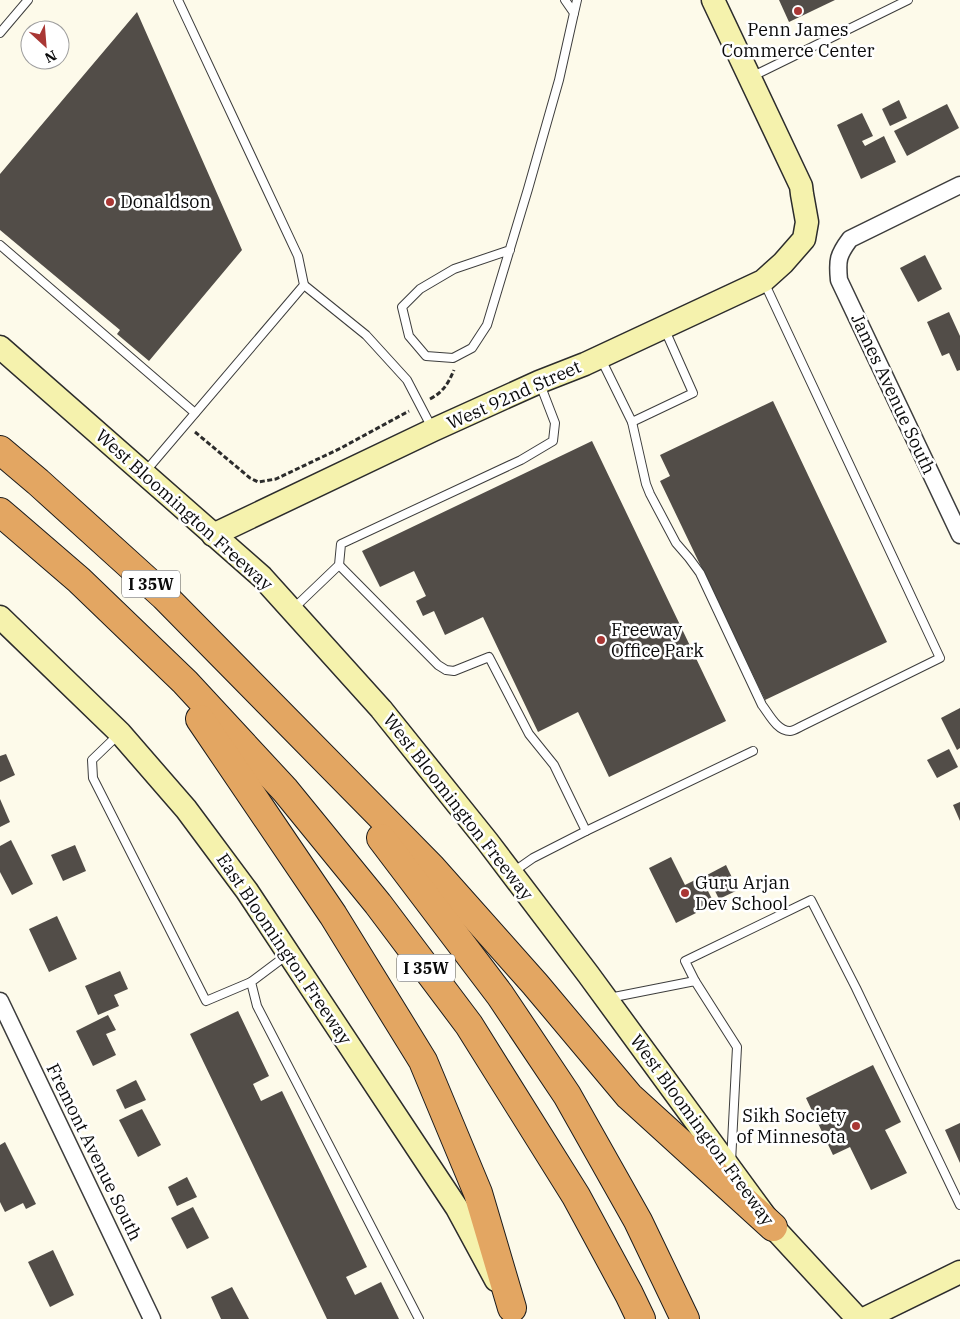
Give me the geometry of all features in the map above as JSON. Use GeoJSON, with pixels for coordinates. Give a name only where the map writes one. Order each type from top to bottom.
{"type":"FeatureCollection","features":[{"type":"Feature","properties":{"kind":"highway","name":"I 35W"},"geometry":{"type":"LineString","coordinates":[[0,450],[164,596],[293,728],[402,864],[500,995],[567,1095],[638,1222],[685,1319]]}},
{"type":"Feature","properties":{"kind":"highway","name":"I 35W"},"geometry":{"type":"LineString","coordinates":[[0,512],[79,580],[185,682],[285,790],[378,904],[468,1025],[576,1196],[641,1319]]}},
{"type":"Feature","properties":{"kind":"highway"},"geometry":{"type":"LineString","coordinates":[[158,655],[333,915],[423,1061],[478,1193],[515,1314]]}},
{"type":"Feature","properties":{"kind":"highway"},"geometry":{"type":"LineString","coordinates":[[293,728],[431,867],[629,1096],[774,1227]]}},
{"type":"Feature","properties":{"kind":"street"},"geometry":{"type":"LineString","coordinates":[[713,0],[750,77]]}},
{"type":"Feature","properties":{"kind":"street","name":"West 92nd Street"},"geometry":{"type":"LineString","coordinates":[[214,535],[433,430],[539,382],[600,357],[763,281],[783,263],[804,239],[807,222],[801,186],[750,77]]}},
{"type":"Feature","properties":{"kind":"street","name":"James Avenue South"},"geometry":{"type":"LineString","coordinates":[[960,185],[850,239],[840,252],[838,266],[839,280],[960,535]]}},
{"type":"Feature","properties":{"kind":"street","name":"West Bloomington Freeway"},"geometry":{"type":"LineString","coordinates":[[0,347],[262,577],[381,709],[511,873],[606,998],[774,1227],[858,1319]]}},
{"type":"Feature","properties":{"kind":"street","name":"East Bloomington Freeway"},"geometry":{"type":"LineString","coordinates":[[0,617],[120,733],[186,809],[247,891],[457,1208],[515,1314]]}},
{"type":"Feature","properties":{"kind":"street","name":"Fremont Avenue South"},"geometry":{"type":"LineString","coordinates":[[0,1002],[152,1319]]}},
{"type":"Feature","properties":{"kind":"street"},"geometry":{"type":"LineString","coordinates":[[864,1319],[960,1272]]}},
{"type":"Feature","properties":{"kind":"lane"},"geometry":{"type":"LineString","coordinates":[[0,33],[28,0]]}},
{"type":"Feature","properties":{"kind":"lane"},"geometry":{"type":"LineString","coordinates":[[178,0],[298,256],[304,285],[366,335],[407,380],[433,430]]}},
{"type":"Feature","properties":{"kind":"lane"},"geometry":{"type":"LineString","coordinates":[[565,0],[574,13]]}},
{"type":"Feature","properties":{"kind":"lane"},"geometry":{"type":"LineString","coordinates":[[510,250],[454,269],[420,289],[402,307],[409,336],[426,356],[453,358],[472,348],[487,325],[510,250],[559,80],[577,0]]}},
{"type":"Feature","properties":{"kind":"lane"},"geometry":{"type":"LineString","coordinates":[[750,77],[908,0]]}},
{"type":"Feature","properties":{"kind":"lane"},"geometry":{"type":"LineString","coordinates":[[0,245],[195,413]]}},
{"type":"Feature","properties":{"kind":"lane"},"geometry":{"type":"LineString","coordinates":[[600,357],[632,422],[650,494],[676,543],[700,573],[762,705],[781,728],[790,731],[802,726],[940,658],[763,281]]}},
{"type":"Feature","properties":{"kind":"lane"},"geometry":{"type":"LineString","coordinates":[[144,473],[304,285]]}},
{"type":"Feature","properties":{"kind":"lane"},"geometry":{"type":"LineString","coordinates":[[632,422],[693,393],[664,328]]}},
{"type":"Feature","properties":{"kind":"lane"},"geometry":{"type":"LineString","coordinates":[[291,610],[339,565],[341,544],[521,460],[554,441],[555,423],[539,382]]}},
{"type":"Feature","properties":{"kind":"lane"},"geometry":{"type":"LineString","coordinates":[[339,565],[438,665],[446,670],[454,671],[489,657],[529,734],[554,765],[586,831]]}},
{"type":"Feature","properties":{"kind":"lane"},"geometry":{"type":"LineString","coordinates":[[120,733],[92,760],[93,778],[206,1002],[251,982],[289,954]]}},
{"type":"Feature","properties":{"kind":"lane"},"geometry":{"type":"LineString","coordinates":[[511,873],[533,858],[586,831],[753,751]]}},
{"type":"Feature","properties":{"kind":"lane"},"geometry":{"type":"LineString","coordinates":[[731,1169],[737,1047],[695,981],[685,961],[811,900],[848,972],[960,1204]]}},
{"type":"Feature","properties":{"kind":"lane"},"geometry":{"type":"LineString","coordinates":[[606,998],[695,981]]}},
{"type":"Feature","properties":{"kind":"lane"},"geometry":{"type":"LineString","coordinates":[[251,982],[257,1006],[419,1319]]}},
{"type":"Feature","properties":{"kind":"building","name":"Penn James Commerce Center"},"geometry":{"type":"Polygon","coordinates":[[[779,0],[835,0],[789,22],[779,0]]]}},
{"type":"Feature","properties":{"kind":"building","name":"Donaldson"},"geometry":{"type":"Polygon","coordinates":[[[137,12],[242,250],[149,361],[117,334],[120,330],[0,230],[0,174],[137,12]]]}},
{"type":"Feature","properties":{"kind":"building"},"geometry":{"type":"Polygon","coordinates":[[[899,100],[907,118],[890,126],[882,109],[899,100]]]}},
{"type":"Feature","properties":{"kind":"building"},"geometry":{"type":"Polygon","coordinates":[[[947,104],[959,128],[907,156],[894,131],[947,104]]]}},
{"type":"Feature","properties":{"kind":"building"},"geometry":{"type":"Polygon","coordinates":[[[862,113],[873,136],[862,141],[865,146],[884,136],[896,162],[861,179],[837,125],[862,113]]]}},
{"type":"Feature","properties":{"kind":"building"},"geometry":{"type":"Polygon","coordinates":[[[925,255],[942,289],[918,302],[900,268],[925,255]]]}},
{"type":"Feature","properties":{"kind":"building"},"geometry":{"type":"Polygon","coordinates":[[[949,312],[960,336],[960,370],[957,371],[949,353],[942,356],[927,322],[949,312]]]}},
{"type":"Feature","properties":{"kind":"building"},"geometry":{"type":"Polygon","coordinates":[[[773,401],[887,642],[765,700],[660,481],[670,476],[660,455],[773,401]]]}},
{"type":"Feature","properties":{"kind":"building","name":"Freeway Office Park"},"geometry":{"type":"Polygon","coordinates":[[[592,441],[726,721],[609,777],[578,712],[538,732],[483,617],[445,635],[434,611],[423,616],[416,601],[426,596],[414,571],[380,587],[362,551],[592,441]]]}},
{"type":"Feature","properties":{"kind":"building"},"geometry":{"type":"Polygon","coordinates":[[[960,708],[960,748],[957,750],[941,718],[960,708]]]}},
{"type":"Feature","properties":{"kind":"building"},"geometry":{"type":"Polygon","coordinates":[[[949,749],[958,767],[937,778],[927,760],[949,749]]]}},
{"type":"Feature","properties":{"kind":"building"},"geometry":{"type":"Polygon","coordinates":[[[6,754],[15,775],[0,782],[0,756],[6,754]]]}},
{"type":"Feature","properties":{"kind":"building"},"geometry":{"type":"Polygon","coordinates":[[[0,799],[10,822],[0,827],[0,799]]]}},
{"type":"Feature","properties":{"kind":"building"},"geometry":{"type":"Polygon","coordinates":[[[960,802],[960,821],[953,805],[960,802]]]}},
{"type":"Feature","properties":{"kind":"building"},"geometry":{"type":"Polygon","coordinates":[[[11,840],[33,884],[12,895],[0,872],[0,846],[11,840]]]}},
{"type":"Feature","properties":{"kind":"building"},"geometry":{"type":"Polygon","coordinates":[[[75,845],[86,871],[63,881],[51,855],[75,845]]]}},
{"type":"Feature","properties":{"kind":"building","name":"Guru Arjan Dev School"},"geometry":{"type":"Polygon","coordinates":[[[671,857],[685,885],[701,877],[713,901],[695,911],[696,913],[676,923],[649,868],[671,857]]]}},
{"type":"Feature","properties":{"kind":"building"},"geometry":{"type":"Polygon","coordinates":[[[726,865],[738,890],[719,899],[707,875],[726,865]]]}},
{"type":"Feature","properties":{"kind":"building"},"geometry":{"type":"Polygon","coordinates":[[[57,916],[77,959],[49,972],[29,929],[57,916]]]}},
{"type":"Feature","properties":{"kind":"building"},"geometry":{"type":"Polygon","coordinates":[[[120,971],[128,989],[114,995],[119,1006],[98,1015],[85,986],[120,971]]]}},
{"type":"Feature","properties":{"kind":"building"},"geometry":{"type":"Polygon","coordinates":[[[238,1011],[269,1076],[253,1084],[261,1101],[282,1091],[367,1267],[346,1277],[355,1295],[381,1282],[399,1319],[327,1319],[190,1034],[238,1011]]]}},
{"type":"Feature","properties":{"kind":"building"},"geometry":{"type":"Polygon","coordinates":[[[108,1015],[116,1030],[106,1034],[116,1055],[93,1066],[76,1031],[108,1015]]]}},
{"type":"Feature","properties":{"kind":"building","name":"Sikh Society of Minnesota"},"geometry":{"type":"Polygon","coordinates":[[[873,1065],[901,1122],[885,1130],[907,1173],[871,1190],[850,1147],[833,1155],[806,1098],[873,1065]]]}},
{"type":"Feature","properties":{"kind":"building"},"geometry":{"type":"Polygon","coordinates":[[[136,1080],[146,1100],[125,1109],[116,1090],[136,1080]]]}},
{"type":"Feature","properties":{"kind":"building"},"geometry":{"type":"Polygon","coordinates":[[[142,1109],[161,1145],[138,1157],[119,1120],[142,1109]]]}},
{"type":"Feature","properties":{"kind":"building"},"geometry":{"type":"Polygon","coordinates":[[[960,1123],[960,1163],[945,1130],[960,1123]]]}},
{"type":"Feature","properties":{"kind":"building"},"geometry":{"type":"Polygon","coordinates":[[[5,1142],[36,1204],[26,1209],[23,1203],[5,1212],[0,1202],[0,1145],[5,1142]]]}},
{"type":"Feature","properties":{"kind":"building"},"geometry":{"type":"Polygon","coordinates":[[[187,1177],[197,1197],[177,1206],[168,1187],[187,1177]]]}},
{"type":"Feature","properties":{"kind":"building"},"geometry":{"type":"Polygon","coordinates":[[[193,1207],[209,1238],[187,1249],[171,1218],[193,1207]]]}},
{"type":"Feature","properties":{"kind":"building"},"geometry":{"type":"Polygon","coordinates":[[[53,1250],[74,1295],[50,1307],[28,1262],[53,1250]]]}},
{"type":"Feature","properties":{"kind":"building"},"geometry":{"type":"Polygon","coordinates":[[[232,1287],[249,1319],[221,1319],[211,1297],[232,1287]]]}},
{"type":"Feature","properties":{"kind":"place","name":"Penn James Commerce Center"},"geometry":{"type":"Point","coordinates":[798,11]}},
{"type":"Feature","properties":{"kind":"place","name":"Donaldson"},"geometry":{"type":"Point","coordinates":[110,202]}},
{"type":"Feature","properties":{"kind":"place","name":"Freeway Office Park"},"geometry":{"type":"Point","coordinates":[601,640]}},
{"type":"Feature","properties":{"kind":"place","name":"Guru Arjan Dev School"},"geometry":{"type":"Point","coordinates":[685,893]}},
{"type":"Feature","properties":{"kind":"place","name":"Sikh Society of Minnesota"},"geometry":{"type":"Point","coordinates":[856,1126]}}]}
